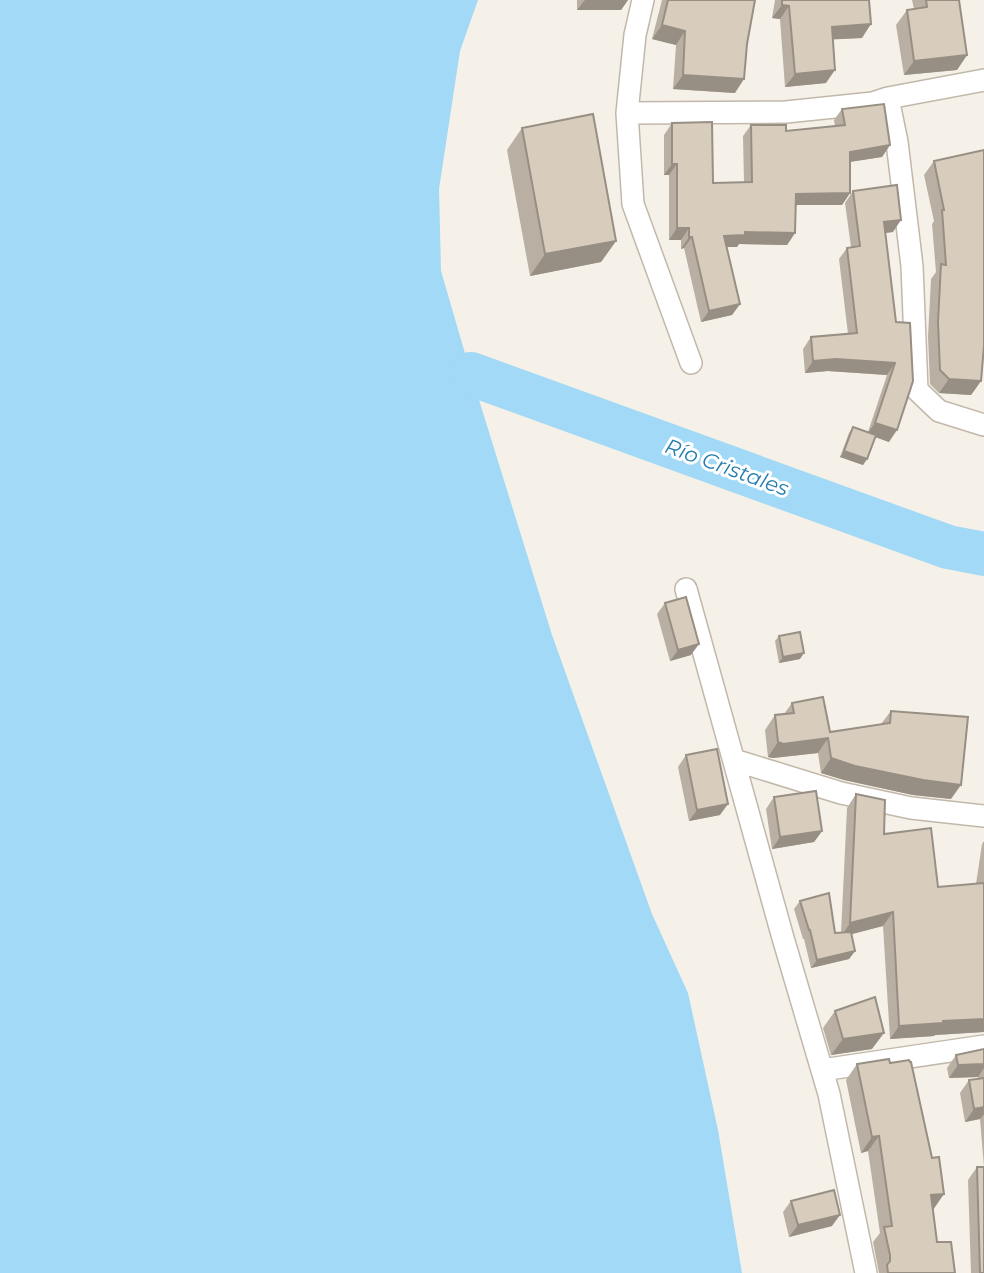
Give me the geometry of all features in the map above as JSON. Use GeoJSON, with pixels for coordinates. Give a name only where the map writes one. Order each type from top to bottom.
{"type":"FeatureCollection","features":[{"type":"Feature","properties":{"kind":"street"},"geometry":{"type":"LineString","coordinates":[[643,0],[635,35],[627,113],[633,204],[691,363]]}},
{"type":"Feature","properties":{"kind":"street"},"geometry":{"type":"LineString","coordinates":[[627,113],[786,112],[873,103],[984,80]]}},
{"type":"Feature","properties":{"kind":"street"},"geometry":{"type":"LineString","coordinates":[[888,98],[897,142],[912,266],[917,390],[939,411],[984,425]]}},
{"type":"Feature","properties":{"kind":"street"},"geometry":{"type":"LineString","coordinates":[[686,589],[829,1094],[866,1273]]}},
{"type":"Feature","properties":{"kind":"street"},"geometry":{"type":"LineString","coordinates":[[734,760],[841,793],[911,808],[984,816]]}},
{"type":"Feature","properties":{"kind":"street"},"geometry":{"type":"LineString","coordinates":[[822,1070],[984,1046]]}},
{"type":"Feature","properties":{"kind":"water"},"geometry":{"type":"Polygon","coordinates":[[[0,0],[478,0],[460,51],[439,189],[441,271],[552,635],[652,914],[688,993],[718,1130],[742,1273],[0,1273],[0,0]]]}},
{"type":"Feature","properties":{"kind":"building"},"geometry":{"type":"Polygon","coordinates":[[[668,0],[755,0],[744,79],[683,75],[685,31],[662,25],[668,0]]]}},
{"type":"Feature","properties":{"kind":"building"},"geometry":{"type":"Polygon","coordinates":[[[782,0],[869,0],[871,24],[832,27],[835,70],[795,74],[789,6],[782,5],[782,0]]]}},
{"type":"Feature","properties":{"kind":"building"},"geometry":{"type":"Polygon","coordinates":[[[926,0],[959,0],[967,55],[914,61],[907,10],[927,7],[926,0]]]}},
{"type":"Feature","properties":{"kind":"building"},"geometry":{"type":"Polygon","coordinates":[[[884,104],[890,145],[850,152],[850,193],[796,194],[795,233],[745,232],[745,235],[724,236],[740,304],[709,311],[692,237],[689,237],[689,228],[677,228],[677,164],[672,164],[672,123],[712,122],[713,183],[752,182],[751,125],[786,125],[786,131],[845,125],[842,109],[884,104]]]}},
{"type":"Feature","properties":{"kind":"building"},"geometry":{"type":"Polygon","coordinates":[[[593,114],[616,241],[545,254],[522,128],[593,114]]]}},
{"type":"Feature","properties":{"kind":"building"},"geometry":{"type":"Polygon","coordinates":[[[984,150],[984,346],[981,381],[949,379],[940,370],[938,322],[941,264],[946,265],[944,210],[934,161],[984,150]]]}},
{"type":"Feature","properties":{"kind":"building"},"geometry":{"type":"Polygon","coordinates":[[[897,185],[901,220],[884,222],[896,322],[910,323],[913,381],[897,430],[875,423],[895,363],[836,359],[813,361],[811,337],[857,333],[847,248],[860,246],[853,191],[897,185]]]}},
{"type":"Feature","properties":{"kind":"building"},"geometry":{"type":"Polygon","coordinates":[[[853,427],[876,435],[867,459],[844,451],[853,427]]]}},
{"type":"Feature","properties":{"kind":"building"},"geometry":{"type":"Polygon","coordinates":[[[686,597],[699,644],[678,650],[665,603],[686,597]]]}},
{"type":"Feature","properties":{"kind":"building"},"geometry":{"type":"Polygon","coordinates":[[[800,632],[804,653],[783,657],[779,636],[800,632]]]}},
{"type":"Feature","properties":{"kind":"building"},"geometry":{"type":"Polygon","coordinates":[[[823,697],[830,732],[890,723],[891,711],[968,717],[961,785],[855,766],[831,758],[828,738],[783,744],[778,742],[775,715],[794,713],[792,703],[823,697]]]}},
{"type":"Feature","properties":{"kind":"building"},"geometry":{"type":"Polygon","coordinates":[[[717,749],[728,804],[697,810],[686,755],[717,749]]]}},
{"type":"Feature","properties":{"kind":"building"},"geometry":{"type":"Polygon","coordinates":[[[816,791],[822,831],[780,837],[774,797],[816,791]]]}},
{"type":"Feature","properties":{"kind":"building"},"geometry":{"type":"Polygon","coordinates":[[[856,794],[885,800],[884,834],[931,828],[938,887],[984,883],[984,1019],[899,1026],[893,912],[850,923],[856,794]]]}},
{"type":"Feature","properties":{"kind":"building"},"geometry":{"type":"Polygon","coordinates":[[[829,893],[835,933],[851,932],[855,951],[817,960],[800,901],[829,893]]]}},
{"type":"Feature","properties":{"kind":"building"},"geometry":{"type":"Polygon","coordinates":[[[875,997],[884,1033],[843,1039],[835,1011],[875,997]]]}},
{"type":"Feature","properties":{"kind":"building"},"geometry":{"type":"Polygon","coordinates":[[[984,1049],[984,1064],[958,1065],[956,1055],[984,1049]]]}},
{"type":"Feature","properties":{"kind":"building"},"geometry":{"type":"Polygon","coordinates":[[[889,1059],[890,1063],[911,1062],[932,1158],[939,1157],[944,1194],[931,1195],[937,1242],[951,1242],[955,1273],[888,1273],[890,1255],[884,1227],[892,1226],[879,1136],[872,1137],[857,1064],[889,1059]]]}},
{"type":"Feature","properties":{"kind":"building"},"geometry":{"type":"Polygon","coordinates":[[[984,1078],[984,1107],[974,1109],[969,1080],[984,1078]]]}},
{"type":"Feature","properties":{"kind":"building"},"geometry":{"type":"Polygon","coordinates":[[[977,1167],[984,1167],[984,1273],[980,1273],[977,1167]]]}},
{"type":"Feature","properties":{"kind":"building"},"geometry":{"type":"Polygon","coordinates":[[[834,1190],[840,1215],[798,1225],[791,1201],[834,1190]]]}},
{"type":"Feature","properties":{"kind":"waterway","name":"Río Cristales"},"geometry":{"type":"LineString","coordinates":[[471,374],[948,547],[984,554]]}}]}
